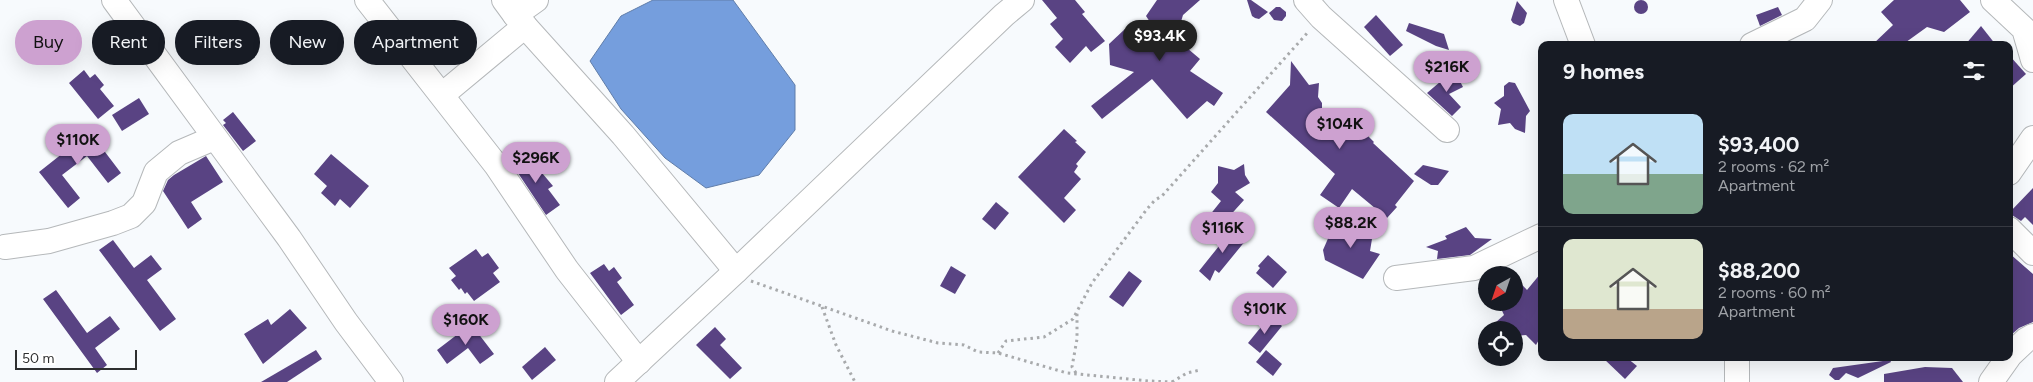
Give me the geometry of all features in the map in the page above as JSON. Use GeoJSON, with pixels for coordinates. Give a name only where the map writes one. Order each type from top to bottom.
{"type":"FeatureCollection","features":[{"type":"Feature","properties":{"kind":"street"},"geometry":{"type":"LineString","coordinates":[[114,0],[289,238],[346,322],[391,382]]}},
{"type":"Feature","properties":{"kind":"street"},"geometry":{"type":"LineString","coordinates":[[368,0],[496,165],[567,270],[639,362]]}},
{"type":"Feature","properties":{"kind":"street"},"geometry":{"type":"LineString","coordinates":[[442,95],[515,14],[536,0]]}},
{"type":"Feature","properties":{"kind":"street"},"geometry":{"type":"LineString","coordinates":[[617,382],[997,21],[1022,0]]}},
{"type":"Feature","properties":{"kind":"street"},"geometry":{"type":"LineString","coordinates":[[1566,0],[1581,41]]}},
{"type":"Feature","properties":{"kind":"street"},"geometry":{"type":"LineString","coordinates":[[1760,41],[1805,19],[1820,0]]}},
{"type":"Feature","properties":{"kind":"street"},"geometry":{"type":"LineString","coordinates":[[1993,0],[2024,29],[2033,60]]}},
{"type":"Feature","properties":{"kind":"street"},"geometry":{"type":"LineString","coordinates":[[1314,9],[1447,130]]}},
{"type":"Feature","properties":{"kind":"street"},"geometry":{"type":"LineString","coordinates":[[515,14],[623,135],[736,271]]}},
{"type":"Feature","properties":{"kind":"street"},"geometry":{"type":"LineString","coordinates":[[5,247],[49,241],[113,223],[130,216],[144,203],[156,172],[179,153],[214,138]]}},
{"type":"Feature","properties":{"kind":"street"},"geometry":{"type":"LineString","coordinates":[[2013,168],[2033,138]]}},
{"type":"Feature","properties":{"kind":"street"},"geometry":{"type":"LineString","coordinates":[[2013,233],[2033,253]]}},
{"type":"Feature","properties":{"kind":"street"},"geometry":{"type":"LineString","coordinates":[[1396,278],[1474,268],[1538,237]]}},
{"type":"Feature","properties":{"kind":"street"},"geometry":{"type":"LineString","coordinates":[[2013,352],[2033,336]]}},
{"type":"Feature","properties":{"kind":"street"},"geometry":{"type":"LineString","coordinates":[[1737,361],[1737,382]]}},
{"type":"Feature","properties":{"kind":"street"},"geometry":{"type":"LineString","coordinates":[[1991,382],[2005,361]]}},
{"type":"Feature","properties":{"kind":"path"},"geometry":{"type":"LineString","coordinates":[[998,353],[1006,342],[1044,337],[1073,319],[1092,283],[1147,209],[1155,200],[1162,196],[1314,9]]}},
{"type":"Feature","properties":{"kind":"path"},"geometry":{"type":"LineString","coordinates":[[736,271],[755,284],[892,331],[938,343],[964,345],[978,352],[998,353],[1067,373],[1172,382],[1200,370]]}},
{"type":"Feature","properties":{"kind":"path"},"geometry":{"type":"LineString","coordinates":[[822,306],[836,345],[855,382]]}},
{"type":"Feature","properties":{"kind":"path"},"geometry":{"type":"LineString","coordinates":[[1077,311],[1078,339],[1072,367],[1077,374]]}},
{"type":"Feature","properties":{"kind":"water"},"geometry":{"type":"Polygon","coordinates":[[[653,0],[733,0],[795,85],[795,130],[759,175],[706,188],[665,158],[621,109],[590,61],[621,16],[653,0]]]}},
{"type":"Feature","properties":{"kind":"building"},"geometry":{"type":"Polygon","coordinates":[[[1042,0],[1075,0],[1085,12],[1082,14],[1105,41],[1091,52],[1086,46],[1070,63],[1055,47],[1063,39],[1050,24],[1057,18],[1042,0]]]}},
{"type":"Feature","properties":{"kind":"building"},"geometry":{"type":"Polygon","coordinates":[[[1157,0],[1200,0],[1183,15],[1180,25],[1195,42],[1187,48],[1200,59],[1190,71],[1223,93],[1214,106],[1207,101],[1187,119],[1152,79],[1102,119],[1091,106],[1134,72],[1110,65],[1109,44],[1125,29],[1134,40],[1152,25],[1146,16],[1157,0]]]}},
{"type":"Feature","properties":{"kind":"building"},"geometry":{"type":"Polygon","coordinates":[[[1247,0],[1251,0],[1268,12],[1259,19],[1255,18],[1252,16],[1247,0]]]}},
{"type":"Feature","properties":{"kind":"building"},"geometry":{"type":"Polygon","coordinates":[[[1638,0],[1644,0],[1648,7],[1644,14],[1638,14],[1634,10],[1634,4],[1638,0]]]}},
{"type":"Feature","properties":{"kind":"building"},"geometry":{"type":"Polygon","coordinates":[[[1894,0],[1960,0],[1970,12],[1944,32],[1927,27],[1908,41],[1876,41],[1893,25],[1881,12],[1894,0]]]}},
{"type":"Feature","properties":{"kind":"building"},"geometry":{"type":"Polygon","coordinates":[[[1517,1],[1527,13],[1524,23],[1520,26],[1511,20],[1517,1]]]}},
{"type":"Feature","properties":{"kind":"building"},"geometry":{"type":"Polygon","coordinates":[[[1276,7],[1280,7],[1286,12],[1286,16],[1282,21],[1274,20],[1269,13],[1276,7]]]}},
{"type":"Feature","properties":{"kind":"building"},"geometry":{"type":"Polygon","coordinates":[[[1778,7],[1782,15],[1760,26],[1756,15],[1778,7]]]}},
{"type":"Feature","properties":{"kind":"building"},"geometry":{"type":"Polygon","coordinates":[[[1376,15],[1403,45],[1390,56],[1364,27],[1376,15]]]}},
{"type":"Feature","properties":{"kind":"building"},"geometry":{"type":"Polygon","coordinates":[[[1409,23],[1444,34],[1449,50],[1436,46],[1406,31],[1409,23]]]}},
{"type":"Feature","properties":{"kind":"building"},"geometry":{"type":"Polygon","coordinates":[[[1981,26],[1993,41],[1968,41],[1981,26]]]}},
{"type":"Feature","properties":{"kind":"building"},"geometry":{"type":"Polygon","coordinates":[[[1455,51],[1467,64],[1457,73],[1445,60],[1455,51]]]}},
{"type":"Feature","properties":{"kind":"building"},"geometry":{"type":"Polygon","coordinates":[[[2013,59],[2026,74],[2013,85],[2013,59]]]}},
{"type":"Feature","properties":{"kind":"building"},"geometry":{"type":"Polygon","coordinates":[[[1291,61],[1309,85],[1319,83],[1318,97],[1322,103],[1322,111],[1351,137],[1360,128],[1373,143],[1414,181],[1395,205],[1397,207],[1387,218],[1352,189],[1339,208],[1320,195],[1335,174],[1266,112],[1290,85],[1291,61]]]}},
{"type":"Feature","properties":{"kind":"building"},"geometry":{"type":"Polygon","coordinates":[[[84,70],[90,78],[95,74],[104,85],[100,89],[114,106],[98,119],[69,83],[84,70]]]}},
{"type":"Feature","properties":{"kind":"building"},"geometry":{"type":"Polygon","coordinates":[[[1454,70],[1463,87],[1449,94],[1461,107],[1452,116],[1427,93],[1454,70]]]}},
{"type":"Feature","properties":{"kind":"building"},"geometry":{"type":"Polygon","coordinates":[[[1509,82],[1515,83],[1530,111],[1526,116],[1525,133],[1515,129],[1510,123],[1498,125],[1501,109],[1494,103],[1504,96],[1504,86],[1509,82]]]}},
{"type":"Feature","properties":{"kind":"building"},"geometry":{"type":"Polygon","coordinates":[[[139,98],[149,114],[122,131],[112,115],[139,98]]]}},
{"type":"Feature","properties":{"kind":"building"},"geometry":{"type":"Polygon","coordinates":[[[233,112],[256,141],[243,151],[223,125],[226,123],[223,120],[233,112]]]}},
{"type":"Feature","properties":{"kind":"building"},"geometry":{"type":"Polygon","coordinates":[[[86,127],[121,173],[108,183],[87,156],[62,175],[80,198],[68,208],[39,172],[77,142],[73,137],[86,127]]]}},
{"type":"Feature","properties":{"kind":"building"},"geometry":{"type":"Polygon","coordinates":[[[1064,129],[1086,152],[1076,164],[1078,166],[1074,172],[1081,179],[1064,198],[1076,210],[1064,223],[1018,177],[1064,129]]]}},
{"type":"Feature","properties":{"kind":"building"},"geometry":{"type":"Polygon","coordinates":[[[331,154],[369,186],[350,208],[340,199],[335,206],[321,193],[327,186],[314,174],[331,154]]]}},
{"type":"Feature","properties":{"kind":"building"},"geometry":{"type":"Polygon","coordinates":[[[526,154],[553,186],[548,189],[560,205],[546,215],[512,164],[526,154]]]}},
{"type":"Feature","properties":{"kind":"building"},"geometry":{"type":"Polygon","coordinates":[[[206,156],[223,182],[191,202],[202,219],[188,229],[163,191],[168,180],[174,175],[206,156]]]}},
{"type":"Feature","properties":{"kind":"building"},"geometry":{"type":"Polygon","coordinates":[[[1244,164],[1245,175],[1250,183],[1235,192],[1244,200],[1217,230],[1205,221],[1221,201],[1211,192],[1218,183],[1218,166],[1234,170],[1244,164]]]}},
{"type":"Feature","properties":{"kind":"building"},"geometry":{"type":"Polygon","coordinates":[[[1423,165],[1449,171],[1438,185],[1431,185],[1414,174],[1423,165]]]}},
{"type":"Feature","properties":{"kind":"building"},"geometry":{"type":"Polygon","coordinates":[[[2033,188],[2033,225],[2025,217],[2021,221],[2013,216],[2013,209],[2033,188]]]}},
{"type":"Feature","properties":{"kind":"building"},"geometry":{"type":"Polygon","coordinates":[[[996,202],[1009,213],[995,230],[982,219],[996,202]]]}},
{"type":"Feature","properties":{"kind":"building"},"geometry":{"type":"Polygon","coordinates":[[[1366,214],[1365,236],[1372,239],[1370,251],[1380,254],[1363,279],[1325,260],[1323,250],[1337,218],[1347,236],[1366,214]]]}},
{"type":"Feature","properties":{"kind":"building"},"geometry":{"type":"Polygon","coordinates":[[[1230,227],[1246,240],[1219,273],[1215,270],[1210,281],[1199,271],[1223,241],[1221,239],[1230,227]]]}},
{"type":"Feature","properties":{"kind":"building"},"geometry":{"type":"Polygon","coordinates":[[[1466,227],[1475,238],[1492,239],[1470,255],[1437,259],[1438,251],[1426,247],[1447,239],[1445,236],[1466,227]]]}},
{"type":"Feature","properties":{"kind":"building"},"geometry":{"type":"Polygon","coordinates":[[[113,240],[134,268],[151,255],[162,269],[147,280],[176,319],[160,331],[99,250],[113,240]]]}},
{"type":"Feature","properties":{"kind":"building"},"geometry":{"type":"Polygon","coordinates":[[[476,249],[482,257],[488,253],[499,268],[493,273],[500,282],[474,301],[467,292],[465,294],[461,288],[459,290],[451,280],[456,276],[449,268],[476,249]]]}},
{"type":"Feature","properties":{"kind":"building"},"geometry":{"type":"Polygon","coordinates":[[[1268,255],[1287,272],[1273,288],[1256,273],[1260,268],[1258,266],[1268,255]]]}},
{"type":"Feature","properties":{"kind":"building"},"geometry":{"type":"Polygon","coordinates":[[[2013,256],[2033,274],[2033,322],[2019,328],[2013,333],[2013,256]]]}},
{"type":"Feature","properties":{"kind":"building"},"geometry":{"type":"Polygon","coordinates":[[[604,264],[609,271],[614,267],[622,278],[617,282],[634,305],[621,315],[590,273],[604,264]]]}},
{"type":"Feature","properties":{"kind":"building"},"geometry":{"type":"Polygon","coordinates":[[[951,266],[966,275],[955,294],[940,286],[951,266]]]}},
{"type":"Feature","properties":{"kind":"building"},"geometry":{"type":"Polygon","coordinates":[[[1129,271],[1142,281],[1123,307],[1109,297],[1129,271]]]}},
{"type":"Feature","properties":{"kind":"building"},"geometry":{"type":"Polygon","coordinates":[[[1538,277],[1538,341],[1536,345],[1526,335],[1523,335],[1523,321],[1497,321],[1504,315],[1502,311],[1523,311],[1523,286],[1527,290],[1538,277]]]}},
{"type":"Feature","properties":{"kind":"building"},"geometry":{"type":"Polygon","coordinates":[[[56,290],[87,333],[110,316],[120,329],[95,348],[107,365],[97,373],[43,299],[56,290]]]}},
{"type":"Feature","properties":{"kind":"building"},"geometry":{"type":"Polygon","coordinates":[[[290,309],[307,328],[263,364],[244,334],[268,319],[271,325],[290,309]]]}},
{"type":"Feature","properties":{"kind":"building"},"geometry":{"type":"Polygon","coordinates":[[[1270,316],[1282,326],[1260,353],[1248,343],[1270,316]]]}},
{"type":"Feature","properties":{"kind":"building"},"geometry":{"type":"Polygon","coordinates":[[[471,324],[494,354],[480,364],[468,348],[447,364],[437,350],[471,324]]]}},
{"type":"Feature","properties":{"kind":"building"},"geometry":{"type":"Polygon","coordinates":[[[715,327],[726,339],[720,345],[742,368],[730,379],[696,345],[715,327]]]}},
{"type":"Feature","properties":{"kind":"building"},"geometry":{"type":"Polygon","coordinates":[[[545,347],[556,360],[532,380],[522,367],[545,347]]]}},
{"type":"Feature","properties":{"kind":"building"},"geometry":{"type":"Polygon","coordinates":[[[316,350],[322,359],[287,382],[261,382],[316,350]]]}},
{"type":"Feature","properties":{"kind":"building"},"geometry":{"type":"Polygon","coordinates":[[[1266,350],[1282,364],[1273,376],[1256,362],[1266,350]]]}},
{"type":"Feature","properties":{"kind":"building"},"geometry":{"type":"Polygon","coordinates":[[[1606,361],[1631,361],[1637,366],[1625,379],[1606,361]]]}},
{"type":"Feature","properties":{"kind":"building"},"geometry":{"type":"Polygon","coordinates":[[[1883,361],[1891,362],[1858,378],[1846,373],[1839,380],[1835,380],[1829,375],[1833,368],[1883,361]]]}},
{"type":"Feature","properties":{"kind":"building"},"geometry":{"type":"Polygon","coordinates":[[[1925,367],[1952,368],[1963,382],[1884,382],[1884,374],[1925,367]]]}}]}
